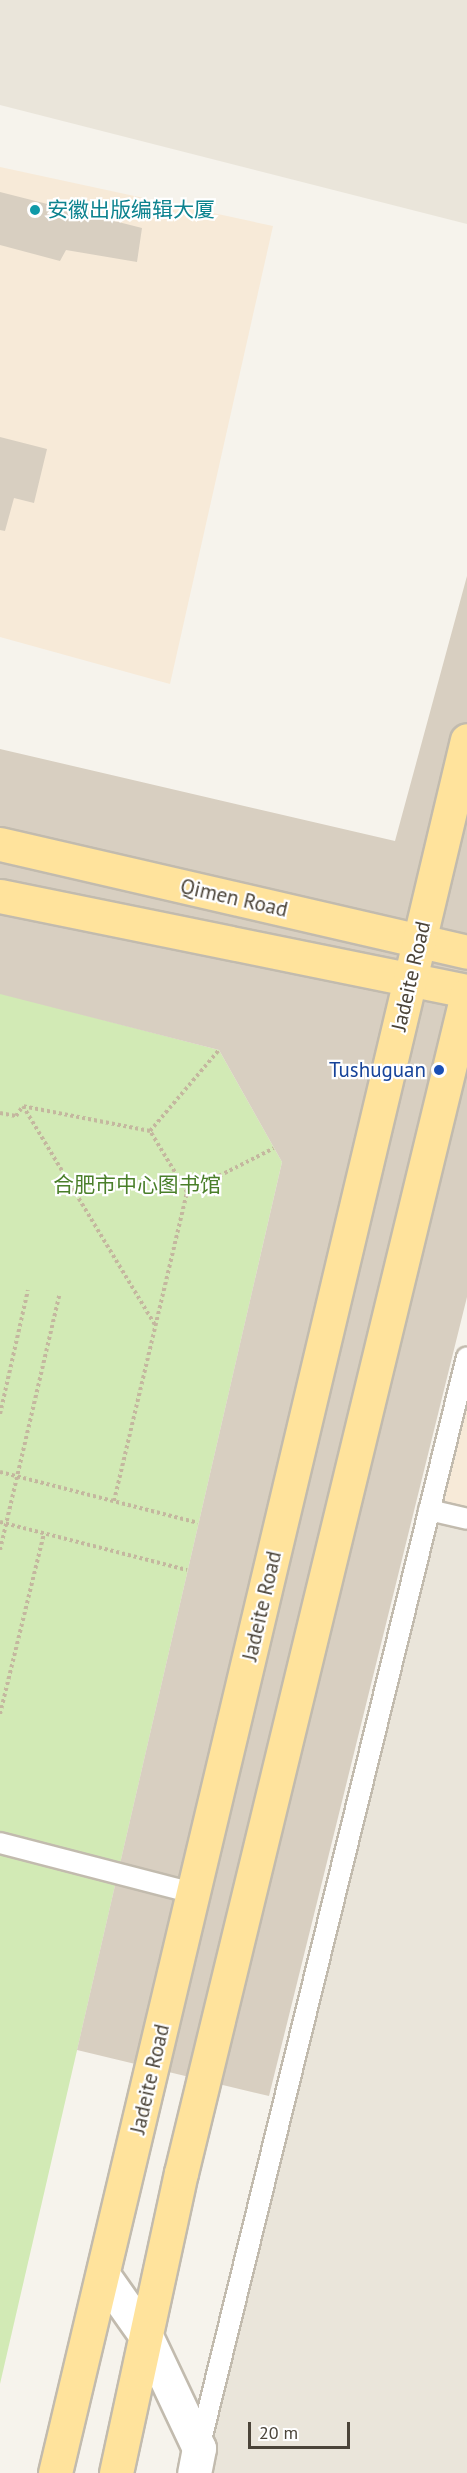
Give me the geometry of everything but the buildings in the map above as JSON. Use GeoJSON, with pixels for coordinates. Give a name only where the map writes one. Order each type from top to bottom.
{"type":"FeatureCollection","features":[{"type":"Feature","properties":{"kind":"main road","name":"Jadeite Road"},"geometry":{"type":"LineString","coordinates":[[55,2473],[467,740]]}},
{"type":"Feature","properties":{"kind":"main road","name":"Qimen Road"},"geometry":{"type":"LineString","coordinates":[[0,844],[467,952]]}},
{"type":"Feature","properties":{"kind":"main road","name":"Qimen Road"},"geometry":{"type":"LineString","coordinates":[[0,896],[410,979],[467,993]]}},
{"type":"Feature","properties":{"kind":"main road"},"geometry":{"type":"LineString","coordinates":[[116,2473],[184,2161],[467,993]]}},
{"type":"Feature","properties":{"kind":"street"},"geometry":{"type":"LineString","coordinates":[[103,2275],[146,2336],[196,2461]]}},
{"type":"Feature","properties":{"kind":"lane"},"geometry":{"type":"LineString","coordinates":[[196,2461],[467,1357]]}},
{"type":"Feature","properties":{"kind":"lane"},"geometry":{"type":"LineString","coordinates":[[429,1510],[467,1519]]}},
{"type":"Feature","properties":{"kind":"lane"},"geometry":{"type":"LineString","coordinates":[[0,1843],[194,1893]]}},
{"type":"Feature","properties":{"kind":"path"},"geometry":{"type":"LineString","coordinates":[[150,1131],[219,1050]]}},
{"type":"Feature","properties":{"kind":"path"},"geometry":{"type":"LineString","coordinates":[[23,1106],[150,1131],[187,1192],[114,1502]]}},
{"type":"Feature","properties":{"kind":"path"},"geometry":{"type":"LineString","coordinates":[[0,1113],[16,1116],[23,1106]]}},
{"type":"Feature","properties":{"kind":"path"},"geometry":{"type":"LineString","coordinates":[[23,1106],[155,1325]]}},
{"type":"Feature","properties":{"kind":"path"},"geometry":{"type":"LineString","coordinates":[[187,1192],[273,1148]]}},
{"type":"Feature","properties":{"kind":"path"},"geometry":{"type":"LineString","coordinates":[[0,1414],[28,1290]]}},
{"type":"Feature","properties":{"kind":"path"},"geometry":{"type":"LineString","coordinates":[[0,1550],[59,1296]]}},
{"type":"Feature","properties":{"kind":"path"},"geometry":{"type":"LineString","coordinates":[[0,1472],[198,1523]]}},
{"type":"Feature","properties":{"kind":"path"},"geometry":{"type":"LineString","coordinates":[[0,1522],[187,1570]]}},
{"type":"Feature","properties":{"kind":"path"},"geometry":{"type":"LineString","coordinates":[[0,1714],[44,1533]]}},
{"type":"Feature","properties":{"kind":"shaded area"},"geometry":{"type":"Polygon","coordinates":[[[0,0],[467,0],[467,224],[0,105],[0,0]]]}},
{"type":"Feature","properties":{"kind":"shaded area"},"geometry":{"type":"Polygon","coordinates":[[[0,167],[273,226],[170,684],[0,637],[0,167]]]}},
{"type":"Feature","properties":{"kind":"shaded area"},"geometry":{"type":"Polygon","coordinates":[[[467,1357],[467,1519],[429,1510],[467,1357]]]}},
{"type":"Feature","properties":{"kind":"shaded area"},"geometry":{"type":"Polygon","coordinates":[[[429,1510],[467,1519],[467,2473],[194,2473],[429,1510]]]}},
{"type":"Feature","properties":{"kind":"green space","name":"合肥市中心图书馆"},"geometry":{"type":"Polygon","coordinates":[[[0,993],[219,1050],[282,1162],[0,2384],[0,993]]]}},
{"type":"Feature","properties":{"kind":"place","name":"安徽出版编辑大厦"},"geometry":{"type":"Point","coordinates":[35,210]}},
{"type":"Feature","properties":{"kind":"place","name":"Tushuguan"},"geometry":{"type":"Point","coordinates":[439,1070]}}]}
